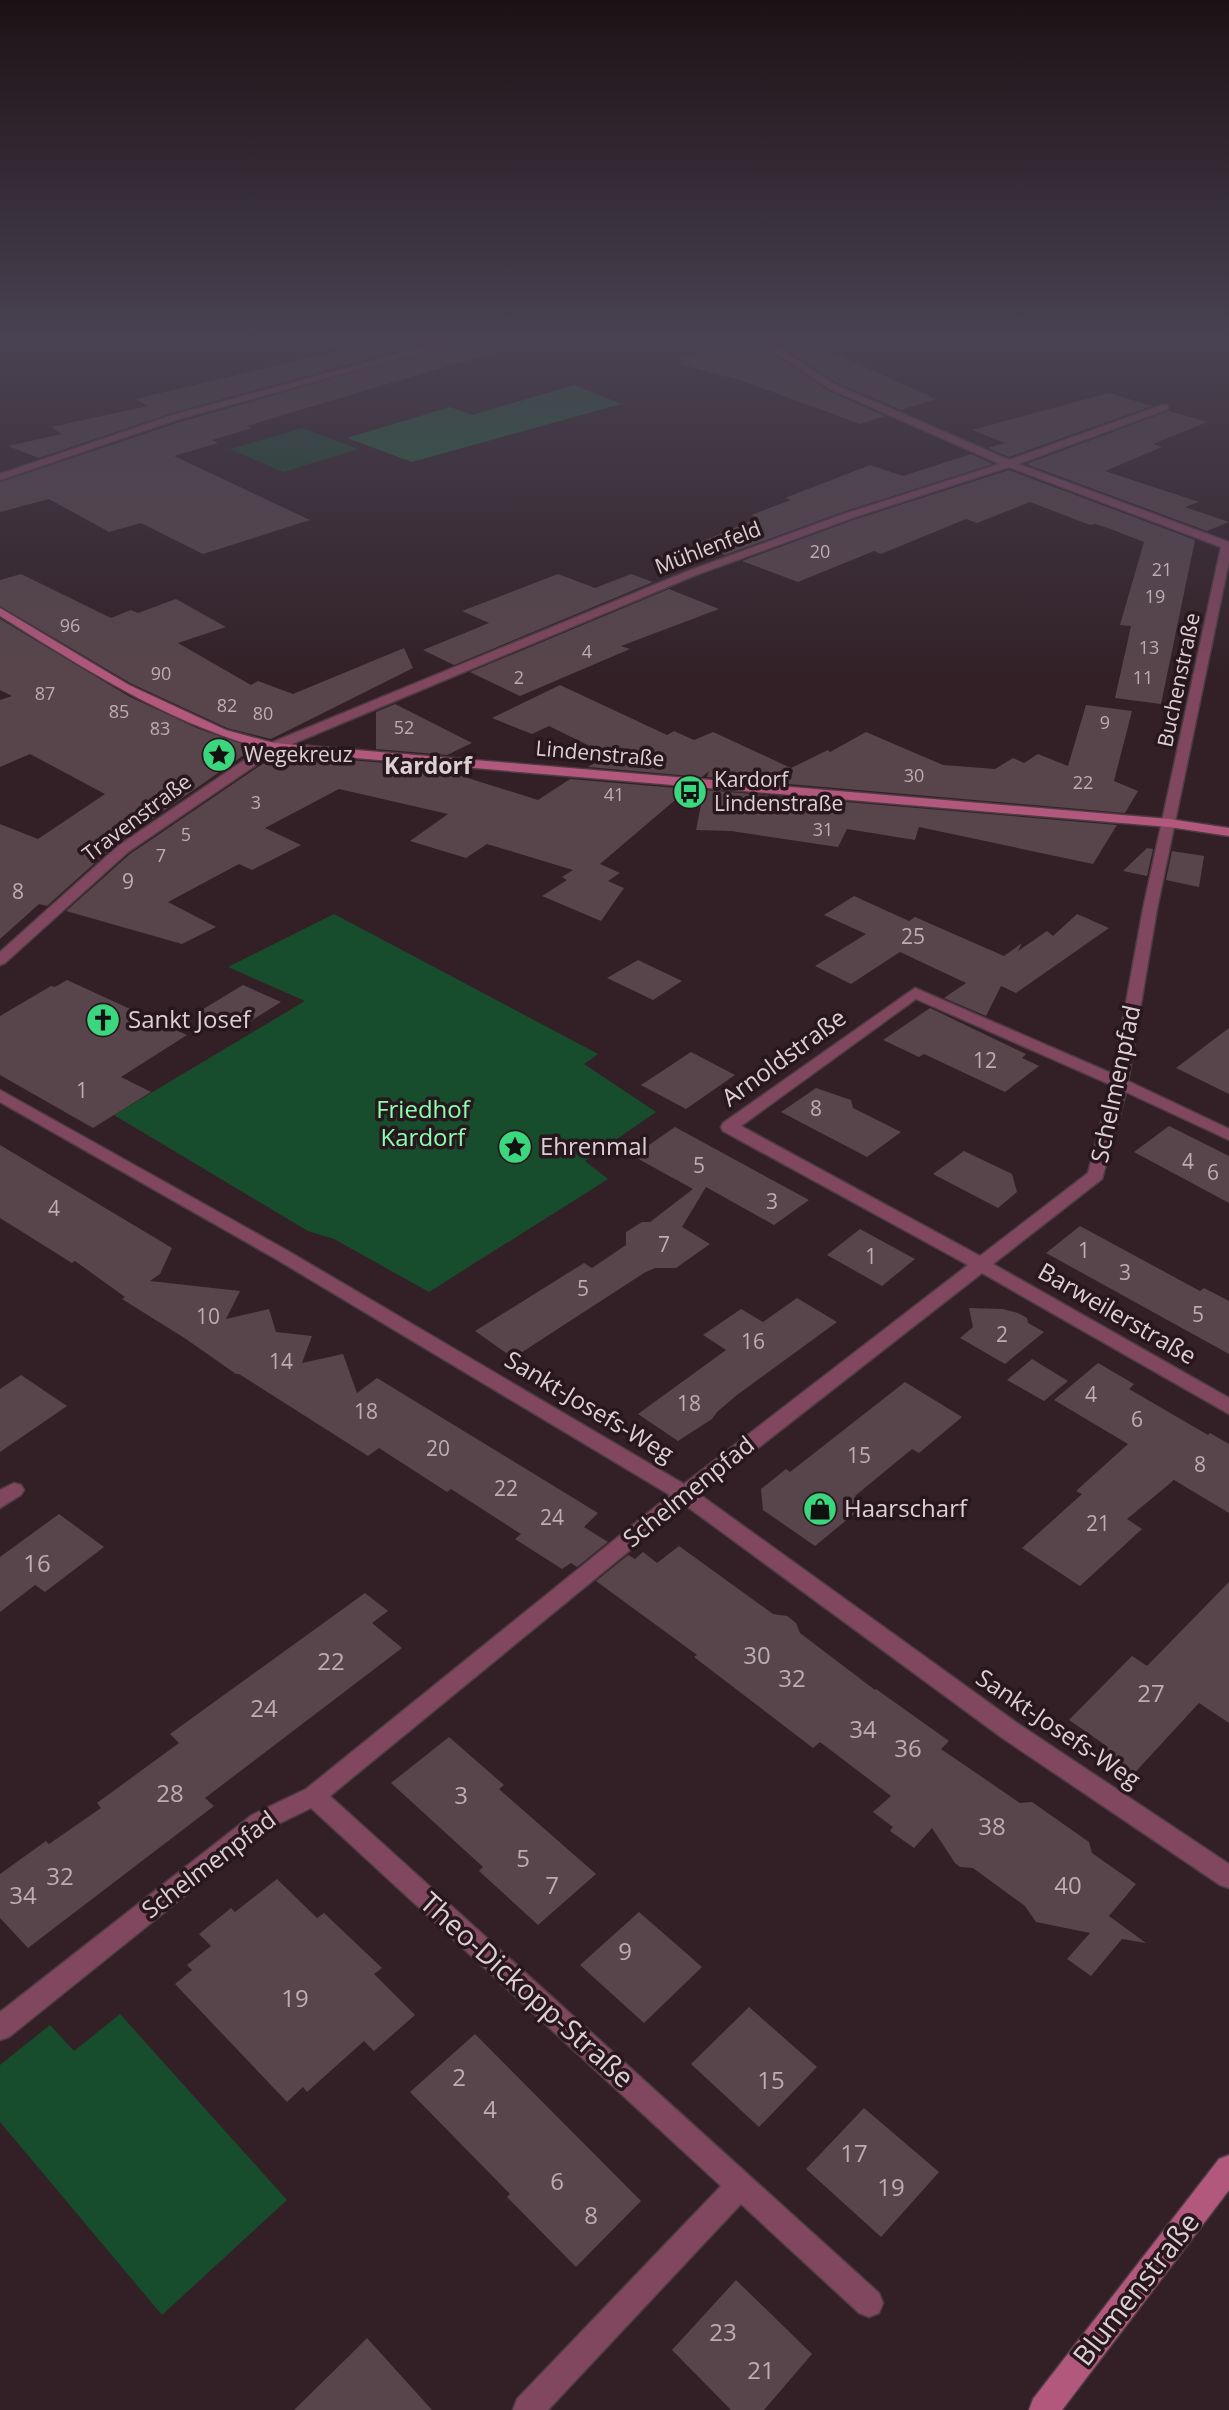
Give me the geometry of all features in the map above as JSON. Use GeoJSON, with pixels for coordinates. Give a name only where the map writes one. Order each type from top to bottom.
{"type":"FeatureCollection","features":[{"type":"Feature","properties":{"kind":"street"},"geometry":{"type":"LineString","coordinates":[[0,477],[66,454]]}},
{"type":"Feature","properties":{"kind":"street"},"geometry":{"type":"LineString","coordinates":[[987,454],[1227,545]]}},
{"type":"Feature","properties":{"kind":"street","name":"Mühlenfeld"},"geometry":{"type":"LineString","coordinates":[[273,747],[692,573],[848,516],[1035,454]]}},
{"type":"Feature","properties":{"kind":"street","name":"Buchenstraße"},"geometry":{"type":"LineString","coordinates":[[1169,823],[1227,545]]}},
{"type":"Feature","properties":{"kind":"street","name":"Lindenstraße"},"geometry":{"type":"LineString","coordinates":[[0,611],[125,688],[222,733],[273,747],[1169,823],[1229,832]]}},
{"type":"Feature","properties":{"kind":"street","name":"Travenstraße"},"geometry":{"type":"LineString","coordinates":[[0,960],[123,849],[273,747]]}},
{"type":"Feature","properties":{"kind":"street","name":"Schelmenpfad"},"geometry":{"type":"LineString","coordinates":[[0,2028],[260,1822],[314,1796],[685,1494],[1096,1175],[1120,1083],[1150,909],[1169,823]]}},
{"type":"Feature","properties":{"kind":"street","name":"Arnoldstraße"},"geometry":{"type":"LineString","coordinates":[[980,1264],[729,1127],[915,993],[1120,1083]]}},
{"type":"Feature","properties":{"kind":"street"},"geometry":{"type":"LineString","coordinates":[[1120,1083],[1229,1135]]}},
{"type":"Feature","properties":{"kind":"street","name":"Sankt-Josefs-Weg"},"geometry":{"type":"LineString","coordinates":[[0,1095],[282,1255],[685,1494],[1009,1730],[1229,1877]]}},
{"type":"Feature","properties":{"kind":"street","name":"Barweilerstraße"},"geometry":{"type":"LineString","coordinates":[[980,1264],[1229,1408]]}},
{"type":"Feature","properties":{"kind":"street","name":"Theo-Dickopp-Straße"},"geometry":{"type":"LineString","coordinates":[[314,1796],[869,2303]]}},
{"type":"Feature","properties":{"kind":"street","name":"Blumenstraße"},"geometry":{"type":"LineString","coordinates":[[1044,2410],[1229,2168]]}},
{"type":"Feature","properties":{"kind":"street"},"geometry":{"type":"LineString","coordinates":[[528,2410],[740,2185]]}},
{"type":"Feature","properties":{"kind":"green space"},"geometry":{"type":"Polygon","coordinates":[[[243,454],[341,454],[283,472],[243,454]]]}},
{"type":"Feature","properties":{"kind":"green space"},"geometry":{"type":"Polygon","coordinates":[[[392,454],[439,454],[412,462],[392,454]]]}},
{"type":"Feature","properties":{"kind":"green space","name":"Friedhof Kardorf"},"geometry":{"type":"Polygon","coordinates":[[[334,914],[598,1054],[584,1064],[656,1112],[585,1161],[608,1179],[429,1292],[334,1239],[308,1231],[114,1115],[305,1001],[228,967],[334,914]]]}},
{"type":"Feature","properties":{"kind":"green space"},"geometry":{"type":"Polygon","coordinates":[[[120,2014],[287,2200],[162,2315],[0,2122],[0,2065],[50,2025],[74,2051],[120,2014]]]}},
{"type":"Feature","properties":{"kind":"building"},"geometry":{"type":"Polygon","coordinates":[[[30,454],[49,454],[39,458],[30,454]]]}},
{"type":"Feature","properties":{"kind":"building"},"geometry":{"type":"Polygon","coordinates":[[[83,454],[179,454],[174,456],[310,520],[203,554],[141,523],[109,532],[49,499],[0,512],[0,482],[83,454]]]}},
{"type":"Feature","properties":{"kind":"building"},"geometry":{"type":"Polygon","coordinates":[[[970,454],[993,464],[843,512],[725,555],[696,544],[758,518],[751,515],[791,500],[785,498],[870,465],[903,476],[970,454]]]}},
{"type":"Feature","properties":{"kind":"building"},"geometry":{"type":"Polygon","coordinates":[[[1052,454],[1144,454],[1105,471],[1199,502],[1185,507],[1229,522],[1207,531],[1026,464],[1052,454]]]}},
{"type":"Feature","properties":{"kind":"building"},"geometry":{"type":"Polygon","coordinates":[[[1009,470],[1195,540],[1161,704],[1115,698],[1131,626],[1120,625],[1144,542],[1108,528],[1090,525],[1030,502],[977,523],[966,519],[881,554],[874,551],[798,582],[742,561],[853,520],[1009,470]]]}},
{"type":"Feature","properties":{"kind":"building"},"geometry":{"type":"Polygon","coordinates":[[[21,574],[111,618],[131,610],[138,613],[176,599],[226,627],[178,643],[251,685],[258,681],[293,694],[404,648],[413,668],[271,739],[227,728],[130,683],[0,606],[0,580],[21,574]]]}},
{"type":"Feature","properties":{"kind":"building"},"geometry":{"type":"Polygon","coordinates":[[[558,574],[595,588],[631,574],[653,582],[454,665],[423,650],[489,623],[462,611],[558,574]]]}},
{"type":"Feature","properties":{"kind":"building"},"geometry":{"type":"Polygon","coordinates":[[[669,589],[719,609],[621,646],[630,649],[520,696],[470,672],[669,589]]]}},
{"type":"Feature","properties":{"kind":"building"},"geometry":{"type":"Polygon","coordinates":[[[0,619],[130,697],[199,729],[254,748],[116,844],[47,906],[39,904],[0,939],[0,824],[38,839],[105,794],[30,754],[0,767],[0,700],[12,696],[0,690],[0,619]]]}},
{"type":"Feature","properties":{"kind":"building"},"geometry":{"type":"Polygon","coordinates":[[[560,685],[667,735],[674,731],[694,740],[713,732],[791,768],[828,750],[830,752],[866,732],[943,765],[995,769],[1013,758],[1024,763],[1038,754],[1068,766],[1086,705],[1132,711],[1114,781],[1138,791],[1125,813],[707,777],[709,771],[702,777],[588,767],[608,755],[549,726],[532,734],[492,718],[560,685]]]}},
{"type":"Feature","properties":{"kind":"building"},"geometry":{"type":"Polygon","coordinates":[[[395,704],[472,743],[447,755],[376,749],[376,712],[395,704]]]}},
{"type":"Feature","properties":{"kind":"building"},"geometry":{"type":"Polygon","coordinates":[[[277,754],[433,767],[538,800],[570,779],[688,789],[600,864],[620,873],[608,881],[624,888],[601,921],[542,896],[567,880],[562,877],[573,870],[487,844],[466,858],[410,841],[448,814],[339,789],[265,828],[301,845],[252,870],[239,864],[168,902],[216,927],[182,944],[66,911],[130,854],[277,754]]]}},
{"type":"Feature","properties":{"kind":"building"},"geometry":{"type":"Polygon","coordinates":[[[704,790],[1117,825],[1093,864],[919,827],[915,840],[847,829],[838,847],[731,831],[696,830],[704,790]]]}},
{"type":"Feature","properties":{"kind":"building"},"geometry":{"type":"Polygon","coordinates":[[[1147,848],[1153,849],[1147,876],[1123,871],[1147,848]]]}},
{"type":"Feature","properties":{"kind":"building"},"geometry":{"type":"Polygon","coordinates":[[[1172,851],[1204,856],[1199,887],[1166,880],[1172,851]]]}},
{"type":"Feature","properties":{"kind":"building"},"geometry":{"type":"Polygon","coordinates":[[[854,896],[909,921],[915,917],[1004,956],[1022,943],[1018,951],[1047,931],[1053,936],[1077,914],[1109,928],[1016,993],[1001,986],[986,1016],[944,998],[966,983],[900,952],[851,984],[815,966],[866,934],[824,915],[854,896]]]}},
{"type":"Feature","properties":{"kind":"building"},"geometry":{"type":"Polygon","coordinates":[[[638,960],[682,981],[653,1000],[607,978],[638,960]]]}},
{"type":"Feature","properties":{"kind":"building"},"geometry":{"type":"Polygon","coordinates":[[[67,980],[187,1035],[121,1077],[151,1092],[93,1128],[0,1075],[0,1016],[51,986],[55,987],[67,980]]]}},
{"type":"Feature","properties":{"kind":"building"},"geometry":{"type":"Polygon","coordinates":[[[243,985],[281,1002],[238,1029],[200,1011],[243,985]]]}},
{"type":"Feature","properties":{"kind":"building"},"geometry":{"type":"Polygon","coordinates":[[[930,1008],[1026,1054],[1022,1058],[1039,1066],[1005,1092],[924,1054],[919,1057],[883,1040],[930,1008]]]}},
{"type":"Feature","properties":{"kind":"building"},"geometry":{"type":"Polygon","coordinates":[[[1229,1028],[1229,1094],[1176,1068],[1229,1028]]]}},
{"type":"Feature","properties":{"kind":"building"},"geometry":{"type":"Polygon","coordinates":[[[691,1052],[735,1075],[686,1109],[641,1085],[691,1052]]]}},
{"type":"Feature","properties":{"kind":"building"},"geometry":{"type":"Polygon","coordinates":[[[816,1088],[851,1100],[853,1108],[901,1132],[867,1157],[781,1112],[816,1088]]]}},
{"type":"Feature","properties":{"kind":"building"},"geometry":{"type":"Polygon","coordinates":[[[1169,1126],[1229,1156],[1229,1203],[1134,1152],[1169,1126]]]}},
{"type":"Feature","properties":{"kind":"building"},"geometry":{"type":"Polygon","coordinates":[[[675,1127],[809,1200],[774,1225],[706,1187],[682,1227],[710,1244],[676,1268],[655,1268],[644,1273],[513,1358],[475,1331],[584,1263],[592,1268],[626,1245],[626,1232],[642,1222],[650,1222],[693,1189],[633,1156],[675,1127]]]}},
{"type":"Feature","properties":{"kind":"building"},"geometry":{"type":"Polygon","coordinates":[[[0,1145],[172,1248],[160,1274],[150,1281],[240,1291],[226,1319],[269,1309],[276,1332],[312,1336],[302,1363],[343,1354],[357,1393],[377,1378],[598,1513],[584,1527],[608,1542],[577,1567],[571,1563],[562,1569],[515,1539],[521,1534],[451,1489],[447,1492],[379,1448],[368,1456],[236,1374],[122,1299],[125,1297],[75,1261],[72,1263],[0,1218],[0,1145]]]}},
{"type":"Feature","properties":{"kind":"building"},"geometry":{"type":"Polygon","coordinates":[[[964,1151],[1012,1174],[1017,1192],[998,1208],[933,1174],[964,1151]]]}},
{"type":"Feature","properties":{"kind":"building"},"geometry":{"type":"Polygon","coordinates":[[[1080,1226],[1200,1291],[1204,1288],[1229,1301],[1229,1354],[1046,1253],[1080,1226]]]}},
{"type":"Feature","properties":{"kind":"building"},"geometry":{"type":"Polygon","coordinates":[[[860,1229],[915,1259],[882,1286],[827,1255],[860,1229]]]}},
{"type":"Feature","properties":{"kind":"building"},"geometry":{"type":"Polygon","coordinates":[[[797,1298],[837,1322],[737,1395],[712,1419],[678,1441],[638,1414],[726,1350],[703,1335],[741,1309],[763,1322],[797,1298]]]}},
{"type":"Feature","properties":{"kind":"building"},"geometry":{"type":"Polygon","coordinates":[[[969,1308],[1003,1309],[1018,1313],[1027,1318],[1028,1323],[1044,1332],[1005,1364],[960,1338],[973,1327],[969,1308]]]}},
{"type":"Feature","properties":{"kind":"building"},"geometry":{"type":"Polygon","coordinates":[[[1032,1359],[1068,1381],[1044,1401],[1007,1380],[1032,1359]]]}},
{"type":"Feature","properties":{"kind":"building"},"geometry":{"type":"Polygon","coordinates":[[[1098,1363],[1134,1384],[1129,1389],[1208,1435],[1210,1433],[1229,1444],[1229,1513],[1174,1480],[1127,1519],[1142,1529],[1080,1586],[1022,1548],[1082,1494],[1076,1491],[1128,1444],[1054,1400],[1098,1363]]]}},
{"type":"Feature","properties":{"kind":"building"},"geometry":{"type":"Polygon","coordinates":[[[21,1375],[67,1406],[0,1452],[0,1389],[21,1375]]]}},
{"type":"Feature","properties":{"kind":"building"},"geometry":{"type":"Polygon","coordinates":[[[905,1382],[962,1417],[919,1453],[912,1449],[855,1496],[866,1504],[815,1546],[763,1510],[761,1489],[786,1469],[790,1472],[905,1382]]]}},
{"type":"Feature","properties":{"kind":"building"},"geometry":{"type":"Polygon","coordinates":[[[59,1514],[104,1547],[45,1592],[35,1585],[0,1612],[0,1557],[59,1514]]]}},
{"type":"Feature","properties":{"kind":"building"},"geometry":{"type":"Polygon","coordinates":[[[679,1546],[773,1614],[787,1616],[796,1623],[800,1633],[875,1690],[949,1741],[941,1749],[1020,1803],[1032,1802],[1089,1842],[1092,1853],[1136,1884],[1109,1916],[1146,1943],[1122,1939],[1091,1976],[1067,1959],[1090,1933],[1036,1922],[1025,1906],[973,1868],[960,1867],[955,1863],[932,1828],[914,1848],[890,1831],[893,1827],[873,1812],[891,1796],[820,1742],[813,1748],[694,1657],[697,1655],[596,1581],[628,1555],[635,1559],[643,1552],[657,1563],[679,1546]]]}},
{"type":"Feature","properties":{"kind":"building"},"geometry":{"type":"Polygon","coordinates":[[[1229,1582],[1229,1723],[1199,1703],[1128,1780],[1096,1759],[1108,1747],[1069,1720],[1132,1656],[1147,1666],[1229,1582]]]}},
{"type":"Feature","properties":{"kind":"building"},"geometry":{"type":"Polygon","coordinates":[[[365,1593],[388,1611],[372,1623],[402,1648],[205,1798],[214,1806],[28,1948],[0,1918],[0,1874],[46,1841],[49,1844],[101,1808],[97,1803],[179,1743],[170,1734],[365,1593]]]}},
{"type":"Feature","properties":{"kind":"building"},"geometry":{"type":"Polygon","coordinates":[[[449,1737],[504,1785],[499,1789],[596,1874],[538,1925],[479,1871],[483,1867],[391,1783],[449,1737]]]}},
{"type":"Feature","properties":{"kind":"building"},"geometry":{"type":"Polygon","coordinates":[[[277,1879],[317,1918],[324,1913],[382,1968],[374,1974],[415,2015],[374,2051],[364,2041],[307,2092],[303,2087],[287,2102],[175,1984],[192,1970],[187,1965],[211,1946],[199,1934],[231,1908],[235,1912],[277,1879]]]}},
{"type":"Feature","properties":{"kind":"building"},"geometry":{"type":"Polygon","coordinates":[[[639,1912],[702,1967],[644,2023],[580,1965],[639,1912]]]}},
{"type":"Feature","properties":{"kind":"building"},"geometry":{"type":"Polygon","coordinates":[[[749,2007],[817,2067],[759,2127],[691,2064],[749,2007]]]}},
{"type":"Feature","properties":{"kind":"building"},"geometry":{"type":"Polygon","coordinates":[[[475,2034],[641,2201],[576,2267],[507,2197],[510,2194],[410,2092],[475,2034]]]}},
{"type":"Feature","properties":{"kind":"building"},"geometry":{"type":"Polygon","coordinates":[[[864,2108],[939,2172],[881,2237],[806,2169],[864,2108]]]}},
{"type":"Feature","properties":{"kind":"building"},"geometry":{"type":"Polygon","coordinates":[[[736,2280],[812,2354],[764,2410],[731,2410],[672,2350],[736,2280]]]}},
{"type":"Feature","properties":{"kind":"building"},"geometry":{"type":"Polygon","coordinates":[[[367,2338],[432,2410],[294,2410],[348,2357],[367,2338]]]}},
{"type":"Feature","properties":{"kind":"place","name":"Wegekreuz"},"geometry":{"type":"Point","coordinates":[219,755]}},
{"type":"Feature","properties":{"kind":"place","name":"Kardorf Lindenstraße"},"geometry":{"type":"Point","coordinates":[690,792]}},
{"type":"Feature","properties":{"kind":"place","name":"Sankt Josef"},"geometry":{"type":"Point","coordinates":[103,1020]}},
{"type":"Feature","properties":{"kind":"place","name":"Ehrenmal"},"geometry":{"type":"Point","coordinates":[515,1147]}},
{"type":"Feature","properties":{"kind":"place","name":"Haarscharf"},"geometry":{"type":"Point","coordinates":[820,1509]}},
{"type":"Feature","properties":{"kind":"district","name":"Kardorf"},"geometry":{"type":"Point","coordinates":[428,766]}}]}
